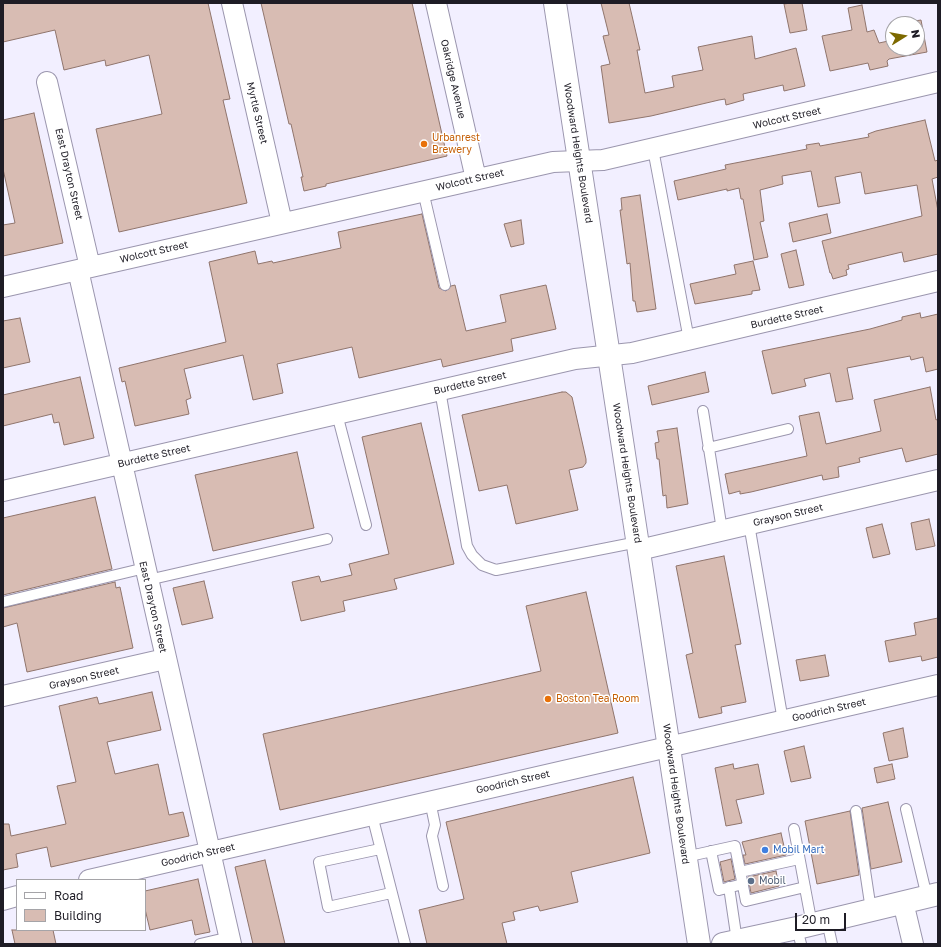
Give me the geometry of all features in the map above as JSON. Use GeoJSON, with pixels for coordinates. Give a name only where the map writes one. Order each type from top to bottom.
{"type":"FeatureCollection","features":[{"type":"Feature","properties":{"kind":"street","name":"Myrtle Street"},"geometry":{"type":"LineString","coordinates":[[232,3],[282,223]]}},
{"type":"Feature","properties":{"kind":"street","name":"Oakridge Avenue"},"geometry":{"type":"LineString","coordinates":[[436,3],[476,179]]}},
{"type":"Feature","properties":{"kind":"street","name":"Woodward Heights Boulevard"},"geometry":{"type":"LineString","coordinates":[[555,3],[699,944]]}},
{"type":"Feature","properties":{"kind":"street","name":"East Drayton Street"},"geometry":{"type":"LineString","coordinates":[[47,82],[122,463],[165,659],[230,941]]}},
{"type":"Feature","properties":{"kind":"street","name":"Wolcott Street"},"geometry":{"type":"LineString","coordinates":[[3,287],[554,162],[603,160],[938,82]]}},
{"type":"Feature","properties":{"kind":"street","name":"Burdette Street"},"geometry":{"type":"LineString","coordinates":[[3,491],[583,357],[632,353],[938,281]]}},
{"type":"Feature","properties":{"kind":"street","name":"Grayson Street"},"geometry":{"type":"LineString","coordinates":[[638,546],[722,530],[938,480]]}},
{"type":"Feature","properties":{"kind":"street","name":"Grayson Street"},"geometry":{"type":"LineString","coordinates":[[3,696],[165,659]]}},
{"type":"Feature","properties":{"kind":"street","name":"Goodrich Street"},"geometry":{"type":"LineString","coordinates":[[92,879],[938,685]]}},
{"type":"Feature","properties":{"kind":"street"},"geometry":{"type":"LineString","coordinates":[[730,943],[809,930],[871,910],[933,895]]}},
{"type":"Feature","properties":{"kind":"street"},"geometry":{"type":"LineString","coordinates":[[3,900],[16,896]]}},
{"type":"Feature","properties":{"kind":"street"},"geometry":{"type":"LineString","coordinates":[[903,902],[913,944]]}},
{"type":"Feature","properties":{"kind":"lane"},"geometry":{"type":"LineString","coordinates":[[653,149],[689,340]]}},
{"type":"Feature","properties":{"kind":"lane"},"geometry":{"type":"LineString","coordinates":[[424,191],[445,286]]}},
{"type":"Feature","properties":{"kind":"lane"},"geometry":{"type":"LineString","coordinates":[[440,390],[467,546],[472,555],[482,565],[496,570],[638,546]]}},
{"type":"Feature","properties":{"kind":"lane"},"geometry":{"type":"LineString","coordinates":[[703,411],[722,530]]}},
{"type":"Feature","properties":{"kind":"lane"},"geometry":{"type":"LineString","coordinates":[[337,414],[366,525]]}},
{"type":"Feature","properties":{"kind":"lane"},"geometry":{"type":"LineString","coordinates":[[708,448],[788,429]]}},
{"type":"Feature","properties":{"kind":"lane"},"geometry":{"type":"LineString","coordinates":[[749,524],[783,721]]}},
{"type":"Feature","properties":{"kind":"lane"},"geometry":{"type":"LineString","coordinates":[[3,602],[327,539]]}},
{"type":"Feature","properties":{"kind":"lane"},"geometry":{"type":"LineString","coordinates":[[430,801],[435,825],[432,836],[443,886]]}},
{"type":"Feature","properties":{"kind":"lane"},"geometry":{"type":"LineString","coordinates":[[906,809],[933,895]]}},
{"type":"Feature","properties":{"kind":"lane"},"geometry":{"type":"LineString","coordinates":[[856,811],[871,910]]}},
{"type":"Feature","properties":{"kind":"lane"},"geometry":{"type":"LineString","coordinates":[[372,815],[405,944]]}},
{"type":"Feature","properties":{"kind":"lane"},"geometry":{"type":"LineString","coordinates":[[794,829],[805,887],[809,930],[832,944]]}},
{"type":"Feature","properties":{"kind":"lane"},"geometry":{"type":"LineString","coordinates":[[685,857],[735,846],[746,901],[805,887]]}},
{"type":"Feature","properties":{"kind":"lane"},"geometry":{"type":"LineString","coordinates":[[380,849],[319,862],[328,907],[391,893]]}},
{"type":"Feature","properties":{"kind":"lane"},"geometry":{"type":"LineString","coordinates":[[710,851],[719,890],[743,884]]}},
{"type":"Feature","properties":{"kind":"lane"},"geometry":{"type":"LineString","coordinates":[[740,872],[799,859]]}},
{"type":"Feature","properties":{"kind":"lane"},"geometry":{"type":"LineString","coordinates":[[729,887],[730,943]]}},
{"type":"Feature","properties":{"kind":"lane"},"geometry":{"type":"LineString","coordinates":[[200,944],[230,941]]}},
{"type":"Feature","properties":{"kind":"building"},"geometry":{"type":"Polygon","coordinates":[[[3,3],[208,3],[230,99],[223,100],[247,203],[119,232],[96,129],[162,114],[149,55],[106,66],[105,60],[64,70],[55,30],[3,42],[3,3]]]}},
{"type":"Feature","properties":{"kind":"building"},"geometry":{"type":"Polygon","coordinates":[[[261,3],[412,3],[447,156],[326,184],[326,186],[304,191],[301,177],[303,177],[291,124],[289,124],[261,3]]]}},
{"type":"Feature","properties":{"kind":"building"},"geometry":{"type":"Polygon","coordinates":[[[601,3],[629,3],[640,50],[637,50],[645,93],[674,87],[672,76],[703,70],[698,47],[752,36],[755,59],[796,48],[805,86],[784,91],[783,85],[743,94],[744,100],[726,105],[725,99],[651,116],[609,123],[601,66],[610,64],[603,36],[609,35],[601,3]]]}},
{"type":"Feature","properties":{"kind":"building"},"geometry":{"type":"Polygon","coordinates":[[[802,3],[807,30],[790,33],[784,4],[802,3]]]}},
{"type":"Feature","properties":{"kind":"building"},"geometry":{"type":"Polygon","coordinates":[[[862,5],[867,32],[874,30],[879,43],[885,42],[885,56],[905,56],[889,59],[887,61],[888,66],[870,70],[868,63],[830,71],[822,36],[852,30],[848,8],[862,5]]]}},
{"type":"Feature","properties":{"kind":"building"},"geometry":{"type":"Polygon","coordinates":[[[925,41],[927,52],[925,52],[925,41]]]}},
{"type":"Feature","properties":{"kind":"building"},"geometry":{"type":"Polygon","coordinates":[[[34,113],[63,243],[3,256],[3,225],[15,223],[3,169],[3,120],[34,113]]]}},
{"type":"Feature","properties":{"kind":"building"},"geometry":{"type":"Polygon","coordinates":[[[925,120],[935,161],[938,160],[938,177],[932,179],[938,211],[938,254],[904,262],[902,252],[848,265],[849,269],[846,270],[847,275],[833,279],[830,273],[822,241],[922,216],[917,185],[865,194],[861,172],[835,177],[840,203],[818,207],[811,171],[782,176],[783,184],[760,190],[764,221],[760,222],[768,257],[754,260],[743,199],[741,199],[739,188],[727,191],[727,189],[678,200],[674,181],[726,169],[725,165],[807,149],[806,145],[819,143],[820,146],[869,137],[868,134],[876,131],[925,120]]]}},
{"type":"Feature","properties":{"kind":"building"},"geometry":{"type":"Polygon","coordinates":[[[640,195],[656,309],[637,312],[635,301],[633,301],[630,263],[627,264],[620,210],[622,210],[621,198],[640,195]]]}},
{"type":"Feature","properties":{"kind":"building"},"geometry":{"type":"Polygon","coordinates":[[[422,214],[439,288],[446,291],[451,286],[455,285],[466,331],[506,322],[500,295],[546,285],[556,329],[511,339],[513,351],[443,367],[441,359],[359,378],[352,347],[277,364],[283,393],[253,400],[243,355],[184,369],[191,398],[186,400],[189,414],[135,426],[125,381],[122,382],[119,368],[226,342],[209,262],[255,251],[258,264],[272,261],[273,263],[341,248],[338,232],[422,214]]]}},
{"type":"Feature","properties":{"kind":"building"},"geometry":{"type":"Polygon","coordinates":[[[827,214],[831,233],[793,242],[789,223],[827,214]]]}},
{"type":"Feature","properties":{"kind":"building"},"geometry":{"type":"Polygon","coordinates":[[[521,220],[524,244],[511,247],[504,224],[521,220]]]}},
{"type":"Feature","properties":{"kind":"building"},"geometry":{"type":"Polygon","coordinates":[[[796,250],[804,285],[789,288],[781,254],[796,250]]]}},
{"type":"Feature","properties":{"kind":"building"},"geometry":{"type":"Polygon","coordinates":[[[753,261],[760,290],[752,291],[752,294],[695,304],[690,284],[736,274],[734,265],[753,261]]]}},
{"type":"Feature","properties":{"kind":"building"},"geometry":{"type":"Polygon","coordinates":[[[920,313],[921,318],[938,314],[938,369],[926,372],[923,357],[911,360],[910,356],[847,368],[853,399],[836,402],[830,373],[804,379],[806,386],[772,394],[762,351],[870,329],[902,320],[902,317],[920,313]]]}},
{"type":"Feature","properties":{"kind":"building"},"geometry":{"type":"Polygon","coordinates":[[[20,318],[30,362],[3,368],[3,321],[20,318]]]}},
{"type":"Feature","properties":{"kind":"building"},"geometry":{"type":"Polygon","coordinates":[[[705,372],[709,392],[652,405],[648,386],[705,372]]]}},
{"type":"Feature","properties":{"kind":"building"},"geometry":{"type":"Polygon","coordinates":[[[80,377],[94,438],[64,445],[59,422],[54,423],[52,414],[3,426],[3,395],[80,377]]]}},
{"type":"Feature","properties":{"kind":"building"},"geometry":{"type":"Polygon","coordinates":[[[930,387],[936,420],[938,419],[938,454],[906,462],[902,448],[859,458],[860,462],[838,467],[839,477],[823,480],[822,475],[751,492],[740,494],[740,491],[729,494],[725,474],[807,456],[799,416],[819,412],[826,444],[881,431],[874,400],[930,387]]]}},
{"type":"Feature","properties":{"kind":"building"},"geometry":{"type":"Polygon","coordinates":[[[566,392],[572,397],[586,459],[586,463],[583,467],[569,470],[578,510],[516,524],[507,485],[479,491],[462,415],[566,392]]]}},
{"type":"Feature","properties":{"kind":"building"},"geometry":{"type":"Polygon","coordinates":[[[421,423],[454,564],[394,579],[397,589],[343,601],[345,611],[301,621],[292,582],[319,576],[321,582],[352,575],[349,564],[389,554],[362,437],[421,423]]]}},
{"type":"Feature","properties":{"kind":"building"},"geometry":{"type":"Polygon","coordinates":[[[677,428],[688,504],[667,508],[666,495],[663,496],[659,459],[657,459],[655,443],[659,442],[657,431],[677,428]]]}},
{"type":"Feature","properties":{"kind":"building"},"geometry":{"type":"Polygon","coordinates":[[[297,452],[314,528],[213,551],[195,475],[297,452]]]}},
{"type":"Feature","properties":{"kind":"building"},"geometry":{"type":"Polygon","coordinates":[[[95,497],[112,569],[3,595],[3,518],[95,497]]]}},
{"type":"Feature","properties":{"kind":"building"},"geometry":{"type":"Polygon","coordinates":[[[929,519],[935,546],[916,550],[911,523],[929,519]]]}},
{"type":"Feature","properties":{"kind":"building"},"geometry":{"type":"Polygon","coordinates":[[[882,524],[890,554],[873,558],[866,528],[882,524]]]}},
{"type":"Feature","properties":{"kind":"building"},"geometry":{"type":"Polygon","coordinates":[[[724,556],[741,644],[735,645],[746,702],[721,707],[722,713],[699,718],[686,655],[693,653],[676,566],[724,556]]]}},
{"type":"Feature","properties":{"kind":"building"},"geometry":{"type":"Polygon","coordinates":[[[204,581],[213,618],[182,625],[173,588],[204,581]]]}},
{"type":"Feature","properties":{"kind":"building"},"geometry":{"type":"Polygon","coordinates":[[[115,582],[116,588],[120,587],[133,648],[27,672],[17,623],[3,627],[3,608],[115,582]]]}},
{"type":"Feature","properties":{"kind":"building"},"geometry":{"type":"Polygon","coordinates":[[[586,592],[618,733],[280,810],[263,734],[541,671],[526,606],[586,592]]]}},
{"type":"Feature","properties":{"kind":"building"},"geometry":{"type":"Polygon","coordinates":[[[938,618],[938,657],[922,661],[921,656],[889,662],[885,641],[916,635],[914,623],[938,618]]]}},
{"type":"Feature","properties":{"kind":"building"},"geometry":{"type":"Polygon","coordinates":[[[825,655],[829,676],[800,681],[796,660],[825,655]]]}},
{"type":"Feature","properties":{"kind":"building"},"geometry":{"type":"Polygon","coordinates":[[[152,692],[161,730],[107,742],[115,774],[158,764],[169,815],[183,812],[189,836],[51,867],[47,847],[16,854],[18,867],[3,870],[3,824],[9,824],[11,836],[66,824],[57,786],[76,782],[59,706],[97,697],[99,704],[152,692]]]}},
{"type":"Feature","properties":{"kind":"building"},"geometry":{"type":"Polygon","coordinates":[[[903,728],[908,757],[889,761],[883,733],[903,728]]]}},
{"type":"Feature","properties":{"kind":"building"},"geometry":{"type":"Polygon","coordinates":[[[804,746],[811,778],[791,782],[784,751],[804,746]]]}},
{"type":"Feature","properties":{"kind":"building"},"geometry":{"type":"Polygon","coordinates":[[[733,764],[734,769],[758,764],[764,794],[736,800],[742,823],[726,826],[715,768],[733,764]]]}},
{"type":"Feature","properties":{"kind":"building"},"geometry":{"type":"Polygon","coordinates":[[[892,764],[895,779],[877,783],[874,768],[892,764]]]}},
{"type":"Feature","properties":{"kind":"building"},"geometry":{"type":"Polygon","coordinates":[[[633,777],[650,853],[571,872],[578,902],[540,911],[538,906],[513,912],[515,920],[502,923],[507,944],[427,944],[419,910],[464,899],[446,822],[633,777]]]}},
{"type":"Feature","properties":{"kind":"building"},"geometry":{"type":"Polygon","coordinates":[[[888,802],[902,862],[871,869],[862,808],[888,802]]]}},
{"type":"Feature","properties":{"kind":"building"},"geometry":{"type":"Polygon","coordinates":[[[850,811],[859,875],[817,884],[805,821],[850,811]]]}},
{"type":"Feature","properties":{"kind":"building","name":"Mobil Mart"},"geometry":{"type":"Polygon","coordinates":[[[781,833],[786,855],[745,864],[743,855],[746,855],[742,842],[781,833]]]}},
{"type":"Feature","properties":{"kind":"building"},"geometry":{"type":"Polygon","coordinates":[[[731,859],[735,879],[724,882],[720,862],[731,859]]]}},
{"type":"Feature","properties":{"kind":"building"},"geometry":{"type":"Polygon","coordinates":[[[265,860],[285,944],[253,944],[235,867],[265,860]]]}},
{"type":"Feature","properties":{"kind":"building"},"geometry":{"type":"Polygon","coordinates":[[[776,871],[779,886],[751,893],[748,877],[776,871]]]}},
{"type":"Feature","properties":{"kind":"building"},"geometry":{"type":"Polygon","coordinates":[[[198,879],[210,932],[195,935],[192,920],[150,930],[146,913],[146,891],[198,879]]]}},
{"type":"Feature","properties":{"kind":"building"},"geometry":{"type":"Polygon","coordinates":[[[12,930],[53,931],[56,944],[15,944],[12,930]]]}},
{"type":"Feature","properties":{"kind":"place","name":"Urbanrest Brewery"},"geometry":{"type":"Point","coordinates":[424,144]}},
{"type":"Feature","properties":{"kind":"place","name":"Boston Tea Room"},"geometry":{"type":"Point","coordinates":[548,699]}},
{"type":"Feature","properties":{"kind":"place","name":"Mobil Mart"},"geometry":{"type":"Point","coordinates":[765,850]}},
{"type":"Feature","properties":{"kind":"place","name":"Mobil"},"geometry":{"type":"Point","coordinates":[751,881]}}]}
